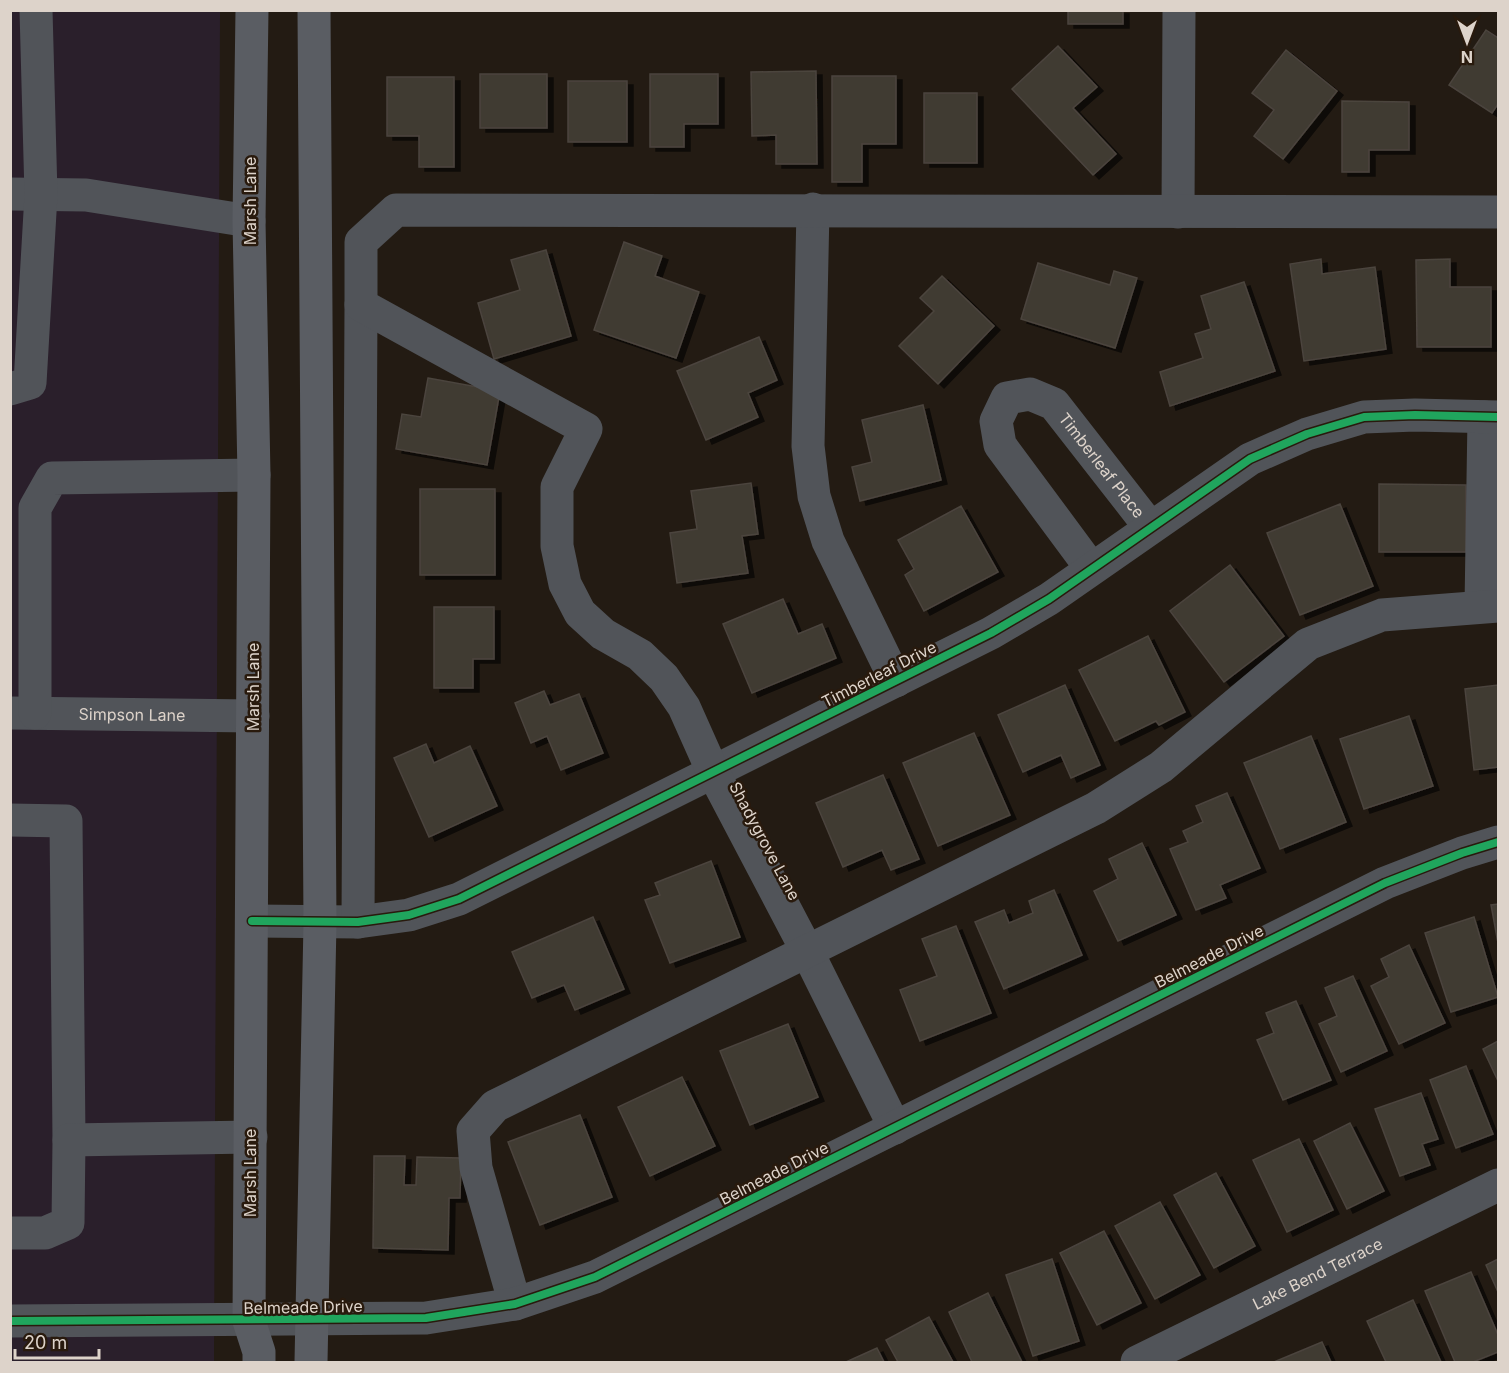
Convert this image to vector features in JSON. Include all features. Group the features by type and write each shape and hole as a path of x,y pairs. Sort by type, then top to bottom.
{"main road":[{"name":"Marsh Lane","path":"252,10 249,221 254,475 249,1321 259,1352 259,1362"},
{"path":"311,1362 310,1320 320,923 314,10"}],"street":[{"path":"10,389 30,383 26,194 36,10"},
{"path":"1178,212 1179,10"},
{"path":"26,194 86,195 249,221"},
{"path":"813,209 807,446 814,496 828,541 896,681"},
{"path":"358,922 361,242 396,210 1498,212"},
{"name":"Shadygrove Lane","path":"361,305 586,429 557,487 557,546 565,584 580,613 595,627 640,655 664,678 684,707 713,772 806,949 895,1128"},
{"name":"Timberleaf Place","path":"1091,568 1000,445 996,421 1007,398 1030,394 1054,404 1150,527"},
{"name":"Timberleaf Drive","path":"252,921 358,922 409,915 459,899 991,633 1049,599 1250,459 1307,434 1364,417 1415,415 1491,417"},
{"path":"515,1304 476,1168 473,1131 495,1106 806,949 1096,808 1161,767 1308,644 1382,615 1490,606 1491,417"},
{"path":"23,713 22,607 35,508 52,478 254,475"},
{"name":"Simpson Lane","path":"23,713 253,716"},
{"path":"10,820 66,821 69,1140 68,1223 45,1233 10,1233"},
{"name":"Belmeade Drive","path":"10,1321 426,1318 515,1304 595,1277 1385,883 1462,853 1498,842"},
{"path":"69,1140 250,1137"},
{"name":"Lake Bend Terrace","path":"1137,1362 1498,1185"}],"shaded area":[{"path":"10,11 220,11 214,1362 11,1362"}],"building":[{"path":"1068,10 1123,10 1123,24 1068,24"},
{"path":"1486,30 1498,38 1498,104 1492,113 1449,85"},
{"path":"1058,46 1097,87 1073,108 1116,154 1093,175 1012,89"},
{"path":"1286,50 1337,91 1283,159 1254,136 1274,110 1252,93"},
{"path":"816,71 817,164 776,164 776,135 752,136 751,72"},
{"path":"480,74 547,74 547,128 480,128"},
{"path":"650,74 718,74 718,124 684,124 684,147 650,147"},
{"path":"832,76 896,76 896,144 862,144 862,182 832,182"},
{"path":"387,77 454,77 454,167 419,167 419,136 387,136"},
{"path":"568,81 627,81 627,142 568,142"},
{"path":"924,93 977,93 977,163 924,163"},
{"path":"1342,101 1409,102 1409,150 1369,150 1369,172 1342,172"},
{"path":"624,242 662,256 655,276 699,292 676,358 594,330"},
{"path":"546,250 571,336 494,359 478,303 520,290 511,260"},
{"path":"1321,259 1322,274 1375,267 1386,349 1304,361 1290,264"},
{"path":"1450,259 1450,287 1491,287 1491,347 1417,347 1416,260"},
{"path":"1038,263 1110,285 1114,271 1137,278 1115,348 1021,319"},
{"path":"942,276 994,326 938,384 899,346 934,311 920,298"},
{"path":"1244,282 1275,371 1170,406 1160,372 1203,358 1195,334 1211,329 1201,296"},
{"path":"759,337 777,380 748,393 758,417 706,440 677,371"},
{"path":"428,378 500,391 487,465 396,449 402,414 421,417"},
{"path":"923,405 941,480 860,501 852,467 872,462 862,420"},
{"path":"751,483 758,534 742,536 748,573 677,583 670,533 697,529 691,491"},
{"path":"1379,484 1466,485 1466,552 1379,552"},
{"path":"420,489 495,489 495,575 420,575"},
{"path":"1340,504 1373,586 1300,615 1267,533"},
{"path":"961,506 998,572 924,611 905,575 914,569 898,540"},
{"path":"1230,565 1284,636 1224,682 1170,611"},
{"path":"783,599 798,634 822,624 836,658 752,693 723,624"},
{"path":"434,607 494,607 494,659 473,659 473,688 434,688"},
{"path":"1148,636 1185,712 1159,725 1156,721 1115,741 1079,670"},
{"path":"1065,685 1100,765 1071,778 1061,755 1023,772 998,715"},
{"path":"1498,685 1498,767 1474,770 1465,689"},
{"path":"544,691 550,705 579,694 603,753 561,770 547,736 531,743 515,703"},
{"path":"1409,716 1433,786 1364,809 1340,739"},
{"path":"974,733 1010,815 938,846 903,763"},
{"path":"1311,736 1346,822 1280,849 1244,763"},
{"path":"426,744 434,763 470,746 497,806 429,837 394,758"},
{"path":"883,775 919,859 891,870 882,850 843,867 816,803"},
{"path":"1227,793 1260,868 1220,885 1226,898 1196,910 1170,849 1188,842 1183,831 1203,822 1196,806"},
{"path":"1142,843 1176,915 1118,941 1094,891 1118,879 1109,859"},
{"path":"711,861 740,937 670,963 645,900 660,895 655,883"},
{"path":"1054,890 1082,955 1004,989 975,922 1004,910 1009,923 1033,913 1029,901"},
{"path":"1498,904 1498,943 1491,905"},
{"path":"593,917 624,989 575,1010 564,985 532,998 512,952"},
{"path":"1474,917 1498,997 1451,1012 1425,933"},
{"path":"956,926 991,1013 920,1041 900,990 937,976 922,939"},
{"path":"1409,945 1445,1023 1399,1044 1371,986 1389,977 1381,959"},
{"path":"1353,976 1387,1051 1341,1072 1319,1024 1337,1016 1325,988"},
{"path":"1296,1001 1331,1080 1283,1100 1257,1040 1274,1033 1266,1013"},
{"path":"788,1024 818,1097 750,1125 720,1051"},
{"path":"1498,1041 1498,1081 1483,1049"},
{"path":"1466,1066 1493,1134 1456,1148 1430,1080"},
{"path":"682,1077 715,1146 650,1176 618,1107"},
{"path":"1421,1093 1438,1139 1422,1144 1430,1165 1400,1176 1375,1109"},
{"path":"580,1115 612,1197 540,1225 508,1142"},
{"path":"1350,1123 1384,1191 1347,1209 1314,1141"},
{"path":"1299,1139 1333,1210 1287,1232 1253,1160"},
{"path":"374,1156 405,1156 404,1185 416,1185 417,1157 461,1158 460,1198 449,1198 448,1250 373,1248"},
{"path":"1216,1173 1255,1246 1214,1268 1174,1195"},
{"path":"1160,1202 1200,1275 1155,1299 1115,1226"},
{"path":"1104,1231 1141,1303 1097,1325 1060,1253"},
{"path":"1052,1259 1079,1341 1033,1356 1006,1275"},
{"path":"1498,1259 1498,1292 1486,1265"},
{"path":"1471,1272 1498,1335 1498,1352 1473,1362 1455,1362 1425,1291"},
{"path":"988,1293 1022,1362 972,1362 949,1312"},
{"path":"1413,1300 1441,1362 1386,1362 1367,1321"},
{"path":"929,1317 953,1362 898,1362 886,1340"},
{"path":"1322,1342 1331,1362 1274,1362"},
{"path":"877,1348 884,1362 846,1362"}],"cycle path":[{"path":"252,921 358,922 409,915 459,899 991,633 1049,599 1250,459 1307,434 1364,417 1415,415 1498,417"},
{"path":"10,1321 426,1318 515,1304 595,1277 1385,883 1462,853 1498,842"}]}
